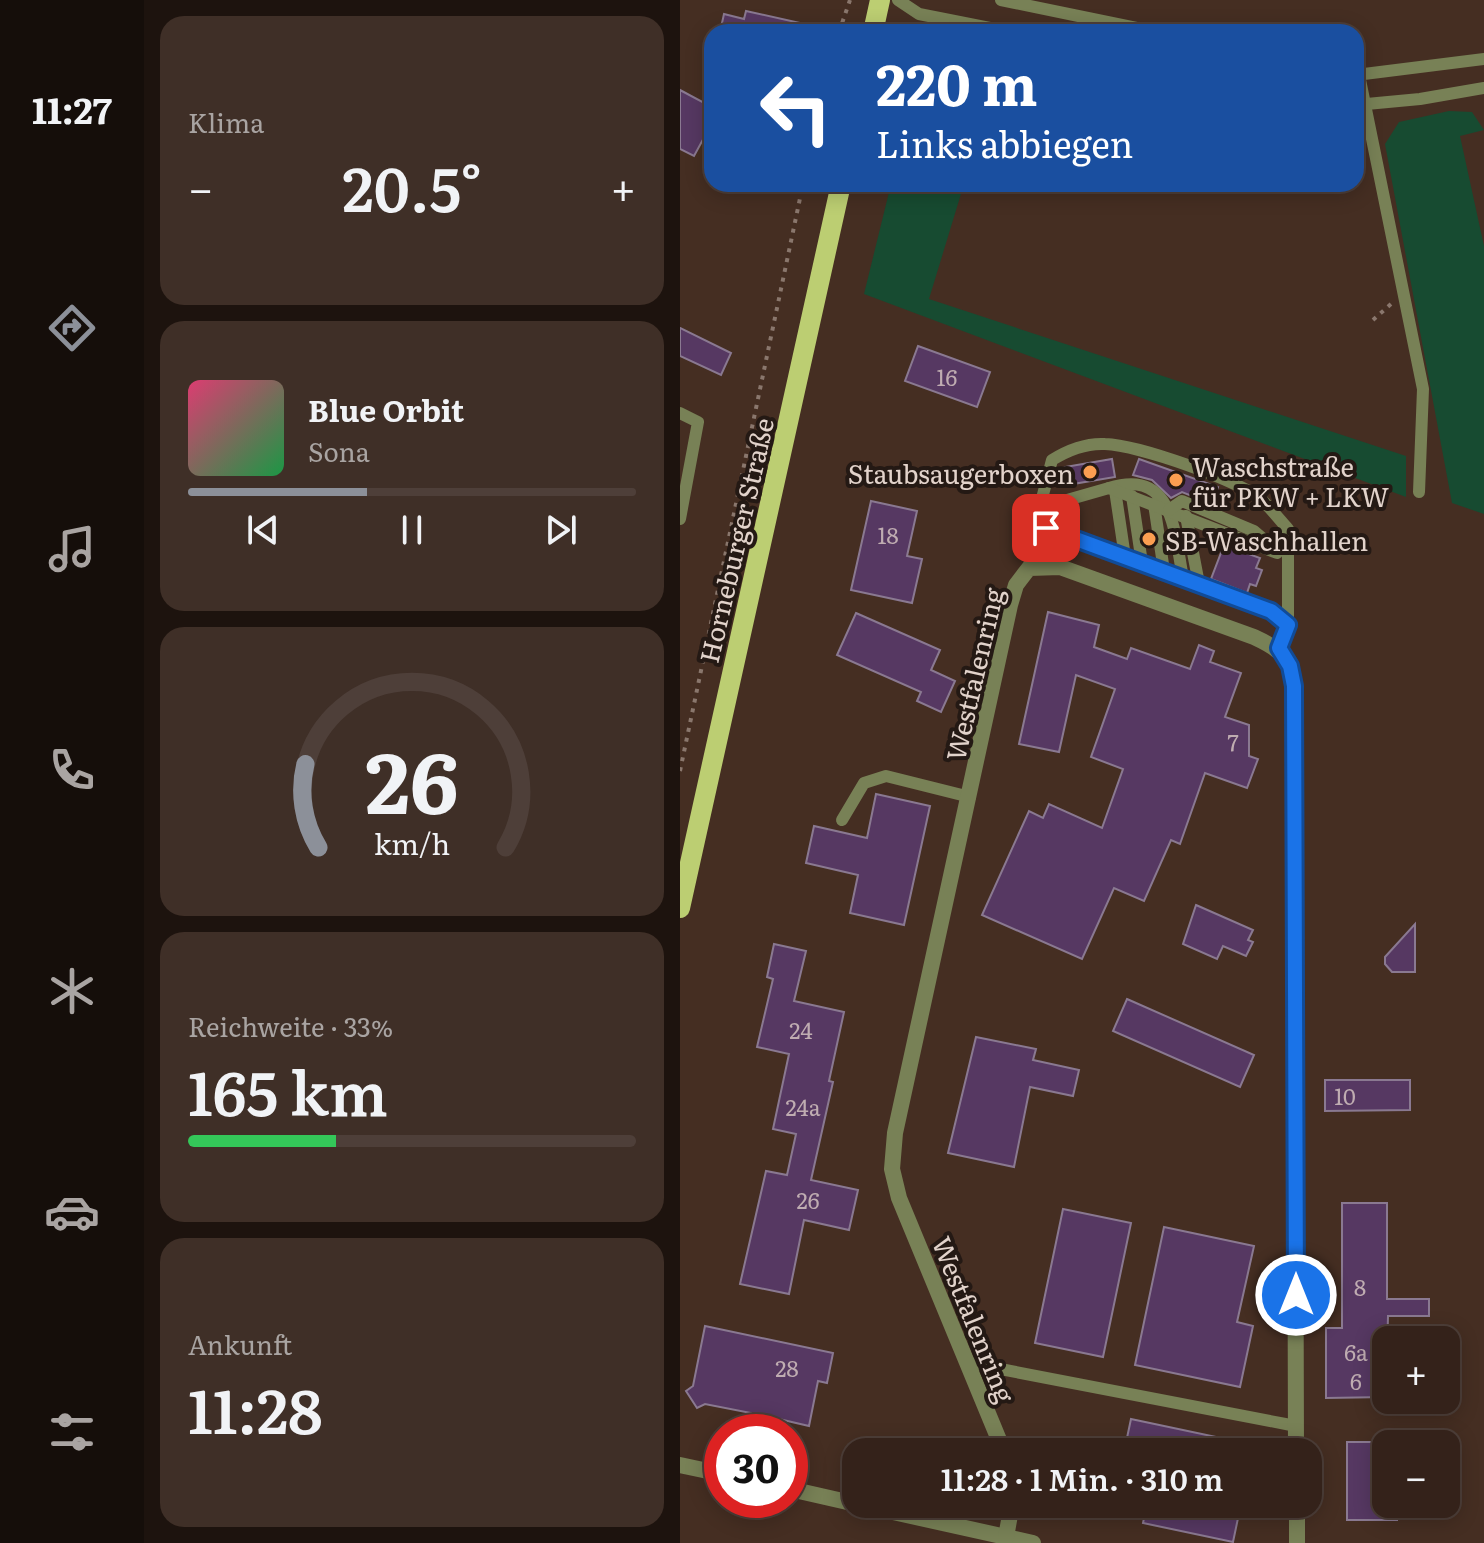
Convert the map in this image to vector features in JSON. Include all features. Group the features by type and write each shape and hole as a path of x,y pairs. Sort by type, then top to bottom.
{"main road":[{"path":"875,24 880,0"},
{"name":"Horneburger Straße","path":"680,908 839,192"}],"street":[{"name":"Westfalenring","path":"998,1438 899,1198 892,1169 895,1133 1016,585 1029,568 1060,567 1279,648"},
{"path":"1279,648 1290,666 1294,686 1296,1438"},
{"path":"680,1465 704,1470"},
{"path":"808,1493 842,1501"},
{"path":"920,1518 1033,1543"},
{"path":"1006,1537 1009,1518"},
{"path":"1297,1518 1297,1543"}],"lane":[{"path":"898,0 919,14 966,24"},
{"path":"1001,0 1117,24"},
{"path":"937,24 944,20"},
{"path":"1364,74 1484,60"},
{"path":"1364,105 1484,88"},
{"path":"1364,119 1423,389 1419,492"},
{"path":"680,413 698,422 680,519"},
{"path":"1029,568 1033,533 1052,460 1071,449 1105,444 1142,451 1221,479 1261,499 1288,529 1288,625 1279,648"},
{"path":"1039,508 1130,482 1158,492 1169,510 1183,578"},
{"path":"1112,489 1290,560"},
{"path":"1112,489 1125,557"},
{"path":"1132,496 1142,563"},
{"path":"1169,510 1182,501 1209,511 1254,531 1277,553"},
{"path":"1154,504 1164,571"},
{"path":"1186,516 1199,584"},
{"path":"1033,533 1046,528 1271,611 1288,625"},
{"path":"842,820 864,783 886,776 970,797"},
{"path":"969,1363 1296,1426"}],"path":[{"path":"842,24 850,0"},
{"path":"680,771 801,192"}],"green space":[{"path":"1449,111 1472,112 1484,130 1460,136 1484,246 1484,514 1452,503 1385,144 1399,122"},
{"path":"889,192 962,192 929,299 1406,456 1406,497 864,294"}],"building":[{"path":"746,11 804,24 722,24 724,14 744,19"},
{"path":"680,90 704,103 704,138 694,156 680,149"},
{"path":"680,328 731,353 721,375 680,356"},
{"path":"918,346 990,372 977,407 905,381"},
{"name":"Staubsaugerboxen","path":"1112,459 1115,477 1067,485 1065,467"},
{"path":"1139,459 1218,487 1212,504 1182,492 1171,498 1152,480 1133,475"},
{"path":"871,501 917,511 907,556 922,559 912,603 851,590"},
{"path":"1224,545 1260,558 1256,568 1262,570 1256,586 1250,584 1247,593 1211,579"},
{"path":"1048,612 1099,625 1094,647 1127,659 1131,648 1190,669 1199,645 1214,651 1210,662 1241,673 1225,717 1249,725 1249,756 1258,759 1247,788 1205,773 1180,844 1171,840 1144,901 1114,888 1082,959 982,915 1029,811 1043,818 1049,804 1102,828 1123,769 1091,757 1115,689 1076,675 1059,752 1019,744"},
{"path":"856,613 940,650 931,670 955,681 941,712 917,701 921,692 837,655"},
{"path":"876,794 930,806 904,925 850,913 858,875 806,863 814,826 867,838"},
{"path":"1196,905 1253,930 1248,940 1253,942 1246,956 1223,946 1217,959 1183,944"},
{"path":"1415,924 1415,972 1392,972 1385,964 1385,957"},
{"path":"774,944 806,951 794,1001 844,1012 829,1081 833,1082 811,1180 858,1190 849,1230 804,1220 789,1294 740,1284 766,1171 787,1175 796,1134 773,1129 789,1054 757,1047 773,979 767,977"},
{"path":"1127,999 1254,1055 1240,1087 1113,1031"},
{"path":"976,1037 1036,1049 1033,1060 1079,1070 1073,1096 1030,1087 1014,1167 948,1153"},
{"path":"1325,1080 1410,1080 1410,1110 1325,1111"},
{"path":"1342,1203 1387,1203 1387,1299 1429,1299 1429,1316 1388,1316 1388,1326 1372,1326 1372,1397 1326,1398 1326,1328 1342,1328"},
{"path":"1063,1209 1131,1223 1103,1357 1035,1343"},
{"path":"1164,1227 1254,1246 1237,1322 1253,1326 1240,1387 1135,1365"},
{"path":"705,1326 833,1353 827,1383 818,1381 809,1426 808,1414 751,1414 705,1404 697,1408 686,1391 693,1386"},
{"path":"1131,1419 1221,1438 1127,1438"},
{"path":"1347,1442 1372,1442 1372,1518 1397,1520 1347,1520"},
{"path":"1144,1518 1238,1518 1233,1542 1143,1523"}],"place":[{"name":"Staubsaugerboxen","path":"1090,472"},
{"name":"Waschstraße für PKW + LKW","path":"1176,480"},
{"name":"SB-Waschhallen","path":"1149,539"}],"route":[{"path":"1046,528 1271,611 1288,625 1279,648 1290,666 1294,686 1296,1295"}]}
